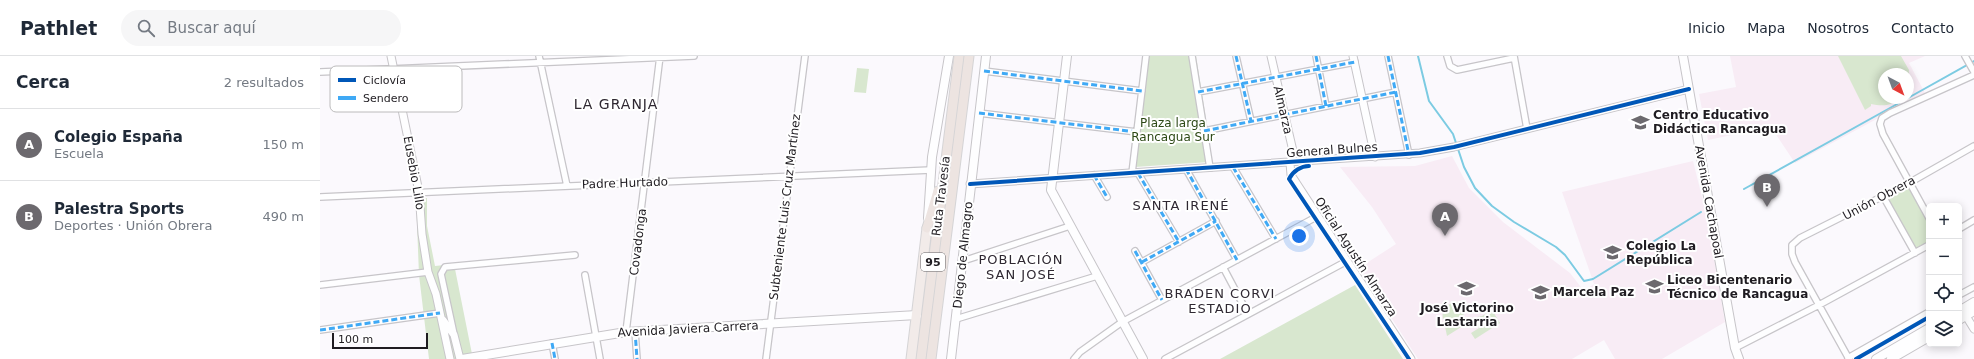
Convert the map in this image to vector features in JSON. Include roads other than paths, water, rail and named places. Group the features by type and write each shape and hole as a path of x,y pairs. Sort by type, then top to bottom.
{"highway":[{"name":"Ruta Travesía","path":"921,359 959,56"},
{"name":"Ruta Travesía","path":"931,359 969,56"},
{"path":"966,75 973,56"},
{"path":"927,228 945,165"}],"main road":[{"path":"911,359 927,228 931,170 949,56"},
{"name":"Diego de Almagro","path":"951,359 963,261 970,184 986,56"},
{"path":"1068,56 1052,179 1052,193 1143,359"},
{"name":"Avenida Cachapoal","path":"1683,56 1735,348 1739,359"},
{"path":"1962,311 1974,302"},
{"path":"1962,312 1974,311"},
{"name":"Avenida Javiera Carrera","path":"461,359 552,343 635,331 770,325 917,315"},
{"path":"1876,359 1926,330"},
{"path":"1891,359 1926,339"},
{"name":"Avenida Cachapoal","path":"1734,359 1733,354 1735,348"}],"street":[{"name":"Eusebio Lillo","path":"391,56 393,66"},
{"path":"438,66 539,59 694,56"},
{"name":"Subteniente Luis Cruz Martínez","path":"766,359 805,56"},
{"path":"1146,56 1137,132 1135,173 1179,242"},
{"path":"1192,56 1210,168"},
{"path":"1236,56 1251,122"},
{"name":"Almarza","path":"1272,56 1293,151 1290,163"},
{"path":"1316,56 1326,106"},
{"path":"1388,56 1409,155"},
{"path":"1447,56 1450,66 1457,70 1514,57 1527,128"},
{"name":"Covadonga","path":"626,332 660,57"},
{"path":"539,59 566,186"},
{"path":"1198,92 1319,70 1354,59 1375,157"},
{"path":"1926,212 1883,134 1880,124 1882,118 1890,113 1974,74 1967,61"},
{"path":"984,71 1142,91"},
{"path":"320,72 330,72"},
{"name":"General Bulnes","path":"970,184 1409,155 1457,146 1689,89"},
{"path":"1204,131 1396,92"},
{"name":"Eusebio Lillo","path":"403,112 419,192 422,234 428,272 436,294 450,359"},
{"path":"979,113 1137,132"},
{"name":"Unión Obrera","path":"1819,305 1792,254 1792,245 1800,238 1910,182 1974,146"},
{"name":"Oficial Agustín Almarza","path":"1290,163 1291,175 1411,359"},
{"path":"1232,167 1276,239"},
{"path":"1186,169 1237,260"},
{"name":"Padre Hurtado","path":"320,197 931,170"},
{"path":"1094,175 1107,197"},
{"path":"1883,196 1915,253"},
{"path":"1074,359 1080,352 1122,322 1318,216"},
{"path":"1962,226 1974,220"},
{"path":"1142,262 1216,221"},
{"path":"963,261 1070,226"},
{"path":"1735,348 1819,305 1926,247"},
{"path":"1135,251 1162,300"},
{"name":"Eusebio Lillo","path":"461,359 454,335 441,274 445,267 575,255"},
{"path":"1165,359 1347,261"},
{"path":"1223,267 1248,314"},
{"path":"320,285 428,272"},
{"path":"585,275 600,359"},
{"path":"956,319 1097,276"},
{"path":"1962,293 1974,287"},
{"path":"436,294 445,294"},
{"path":"1819,305 1848,358 1926,314"},
{"name":"Eusebio Lillo","path":"440,313 444,322 454,335"},
{"path":"320,330 440,313"},
{"path":"1962,313 1974,329"},
{"path":"635,331 637,359"},
{"path":"552,343 555,359"}],"waterway":[{"path":"1418,56 1429,101 1453,134 1464,167 1475,188 1492,206 1514,222 1556,247 1565,255 1584,281 1593,279 1701,212"},
{"path":"1914,95 1974,61"},
{"path":"1744,189 1897,104"}],"place":[{"name":"Centro Educativo Didáctica Rancagua","path":"1640,122"},
{"name":"Palestra Sports","path":"1767,207"},
{"name":"Colegio España","path":"1445,236"},
{"name":"Colegio La República","path":"1613,253"},
{"name":"Liceo Bicentenario Técnico de Rancagua","path":"1654,287"},
{"name":"José Victorino Lastarria","path":"1467,289"},
{"name":"Marcela Paz","path":"1540,292"}],"district":[{"name":"LA GRANJA","path":"616,104"},
{"name":"SANTA IRENÉ","path":"1181,205"},
{"name":"POBLACIÓN SAN JOSÉ","path":"1021,266"},
{"name":"BRADEN CORVI ESTADIO","path":"1220,300"}],"park label":[{"name":"Plaza larga Rancagua Sur","path":"1173,130"}]}
